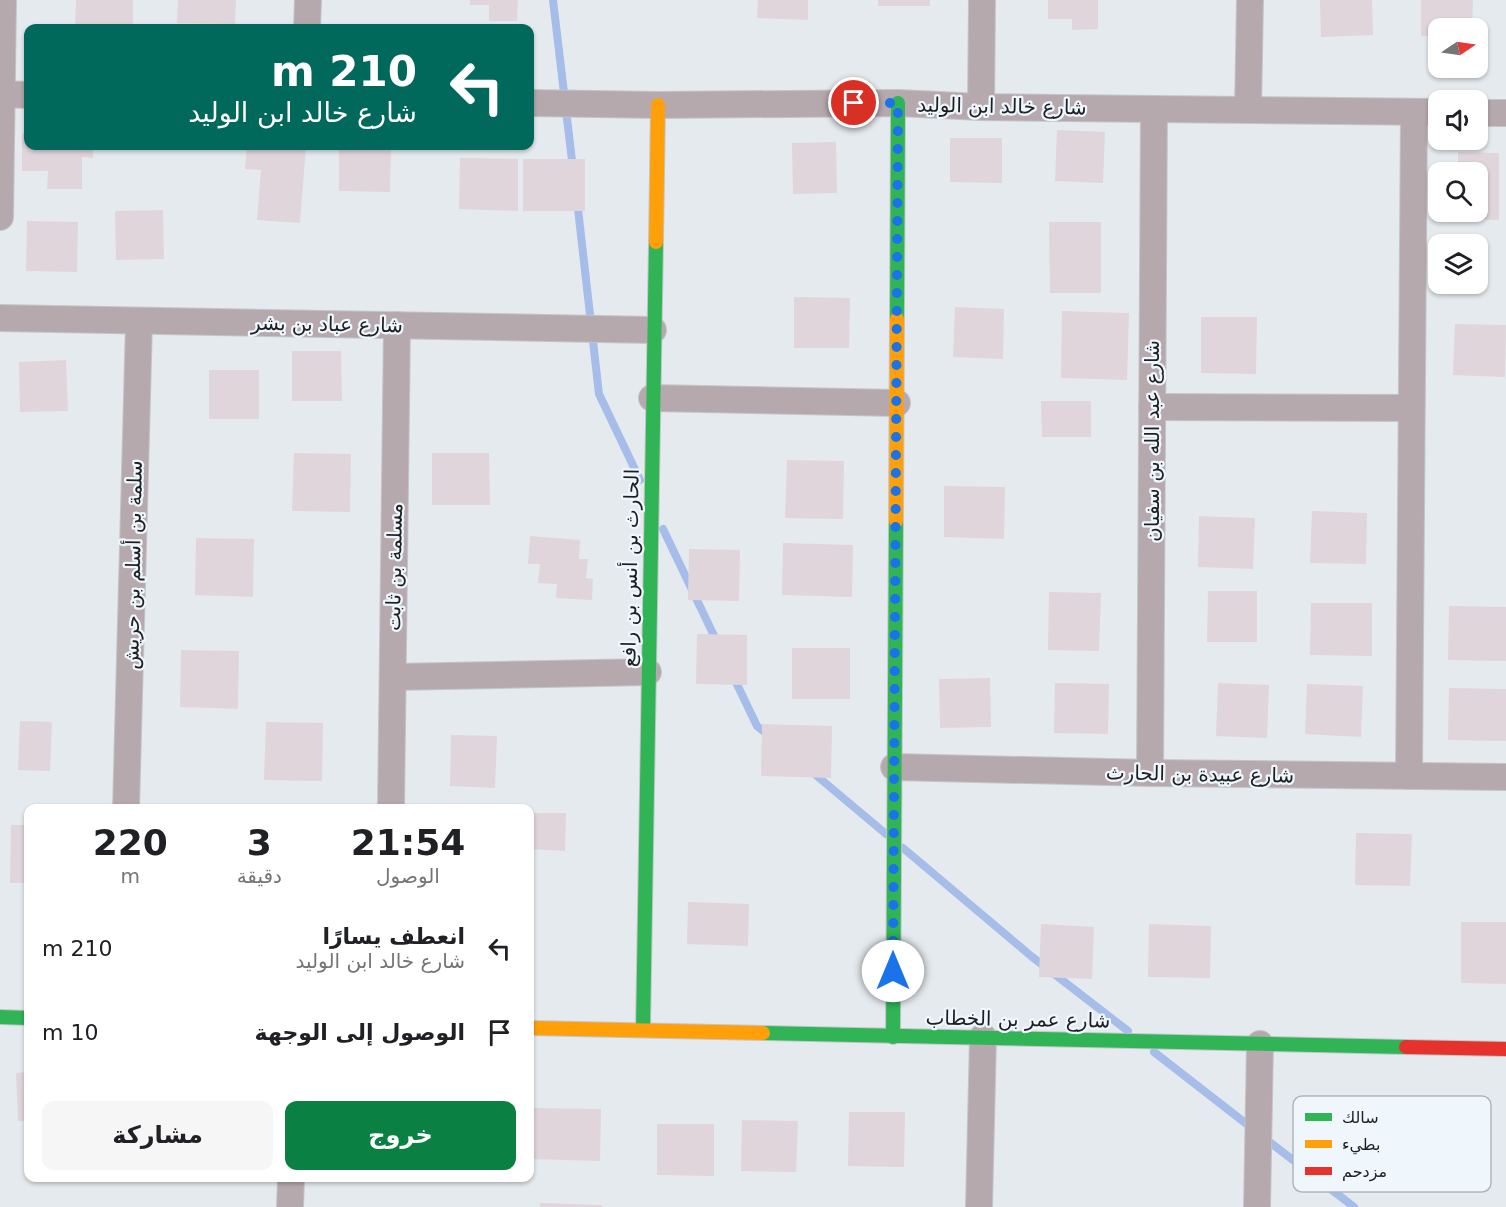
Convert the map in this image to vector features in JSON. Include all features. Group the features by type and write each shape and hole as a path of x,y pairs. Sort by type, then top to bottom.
{"street":[{"path":"0,217 3,0"},
{"path":"308,0 308,24"},
{"path":"981,107 982,0"},
{"path":"1248,110 1250,0"},
{"path":"1,94 24,95"},
{"name":"شارع خالد ابن الوليد","path":"534,103 658,105 898,103 981,107 1426,112"},
{"path":"893,1037 898,103"},
{"name":"الحارث بن أنس بن رافع","path":"643,1030 658,105"},
{"name":"شارع عبد الله بن سفيان","path":"1150,773 1154,109"},
{"path":"1409,776 1412,408 1426,112"},
{"path":"1488,113 1506,113"},
{"name":"شارع عباد بن بشر","path":"0,318 654,330"},
{"name":"سلمة بن أسلم بن حريش","path":"126,804 139,321"},
{"name":"مسلمة بن ثابت","path":"391,804 397,325"},
{"path":"652,398 897,403"},
{"path":"1152,406 1412,408"},
{"path":"393,677 648,672"},
{"name":"شارع عبيدة بن الحارث","path":"894,767 1150,773 1506,777"},
{"path":"0,1017 24,1018"},
{"name":"شارع عمر بن الخطاب","path":"534,1028 1506,1049"},
{"path":"979,1207 982,1038"},
{"path":"1257,1207 1260,1044"},
{"path":"290,1207 291,1182"}],"building":[{"path":"76,0 133,0 133,24 75,24"},
{"path":"178,0 236,0 235,24 177,23"},
{"path":"470,0 518,0 517,21 489,21 489,5 470,5"},
{"path":"758,0 808,0 808,20 757,18"},
{"path":"878,0 930,0 930,6 878,6"},
{"path":"1048,0 1098,0 1098,29 1072,30 1072,19 1048,19"},
{"path":"1320,0 1372,0 1373,35 1321,37"},
{"path":"1421,0 1473,0 1472,18 1428,18 1428,36 1421,36"},
{"path":"1057,130 1105,132 1103,183 1055,181"},
{"path":"22,133 24,133 24,150 93,150 93,158 82,157 82,189 47,189 48,171 22,171"},
{"path":"950,138 1002,138 1002,183 950,182"},
{"path":"836,142 837,193 793,194 792,143"},
{"path":"247,150 306,150 300,223 257,220 261,170 245,169"},
{"path":"339,150 391,150 390,192 339,191"},
{"path":"1458,152 1499,153 1499,220 1488,220 1488,162 1458,162"},
{"path":"460,158 518,159 518,211 459,209"},
{"path":"523,159 585,159 585,211 523,211"},
{"path":"163,210 164,259 116,260 115,211"},
{"path":"27,221 78,222 77,272 26,271"},
{"path":"1049,222 1101,222 1101,293 1050,293"},
{"path":"794,297 850,298 849,348 794,348"},
{"path":"955,307 1004,309 1003,359 953,357"},
{"path":"1062,311 1129,313 1127,380 1061,378"},
{"path":"1201,317 1257,317 1256,374 1201,373"},
{"path":"1455,324 1506,325 1505,377 1453,375"},
{"path":"292,351 341,351 342,401 292,401"},
{"path":"66,360 68,411 20,412 19,362"},
{"path":"209,370 259,370 259,419 209,419"},
{"path":"1041,401 1091,401 1091,437 1042,437"},
{"path":"294,453 351,454 350,512 292,511"},
{"path":"432,453 489,453 490,505 432,505"},
{"path":"787,460 844,461 843,519 785,518"},
{"path":"944,486 1005,487 1004,539 944,537"},
{"path":"1312,511 1367,513 1366,564 1310,563"},
{"path":"1199,516 1255,518 1253,569 1198,567"},
{"path":"530,536 580,540 579,559 588,559 586,578 593,579 592,600 556,598 557,584 538,583 540,564 528,564"},
{"path":"196,538 254,539 253,597 195,595"},
{"path":"783,543 853,545 852,597 782,595"},
{"path":"689,549 740,550 739,601 688,600"},
{"path":"1208,591 1257,591 1257,642 1207,642"},
{"path":"1049,592 1101,593 1099,651 1048,650"},
{"path":"1311,603 1372,603 1372,656 1310,655"},
{"path":"1449,606 1506,607 1506,661 1448,660"},
{"path":"697,634 747,635 747,685 696,684"},
{"path":"792,648 850,648 850,699 792,699"},
{"path":"181,650 239,651 238,709 180,707"},
{"path":"990,678 991,727 940,728 939,679"},
{"path":"1055,683 1109,684 1108,734 1054,733"},
{"path":"1218,683 1269,685 1267,738 1216,736"},
{"path":"1307,684 1363,686 1361,737 1305,734"},
{"path":"1449,688 1506,689 1506,741 1448,740"},
{"path":"20,721 52,722 50,771 18,770"},
{"path":"266,722 323,723 322,781 264,780"},
{"path":"762,724 832,726 831,778 761,776"},
{"path":"451,735 497,736 495,788 450,786"},
{"path":"534,813 566,813 565,851 534,849"},
{"path":"11,825 24,825 24,883 10,883"},
{"path":"1356,833 1412,834 1410,886 1355,885"},
{"path":"688,902 749,904 748,946 687,944"},
{"path":"1461,922 1506,922 1506,984 1461,983"},
{"path":"1041,924 1094,927 1092,979 1039,977"},
{"path":"1149,924 1211,926 1210,978 1148,977"},
{"path":"24,1072 24,1121 18,1121 16,1073"},
{"path":"534,1108 601,1109 600,1161 534,1159"},
{"path":"849,1112 905,1112 904,1167 848,1166"},
{"path":"742,1120 798,1121 796,1172 741,1171"},
{"path":"657,1124 714,1124 714,1176 657,1175"},
{"path":"540,1203 602,1205 602,1207 540,1207"}],"waterway":[{"path":"553,0 573,169"},
{"path":"577,200 599,394 640,480"},
{"path":"663,529 717,642"},
{"path":"733,676 757,726 769,736"},
{"path":"811,771 886,834"},
{"path":"903,848 1031,956 1128,1031"},
{"path":"1154,1052 1253,1129"},
{"path":"1263,1137 1293,1160"},
{"path":"1334,1192 1354,1207"}],"traffic: fast":[{"path":"897,319 898,103"},
{"path":"643,1030 656,242"},
{"path":"893,1037 896,521"},
{"path":"0,1017 24,1018"},
{"path":"763,1033 1406,1047"}],"traffic: slow":[{"path":"656,242 658,105"},
{"path":"896,521 897,319"},
{"path":"534,1028 763,1033"}],"traffic: jam":[{"path":"1406,1047 1506,1049"}],"route":[{"path":"854,103 898,103 893,971"}]}
